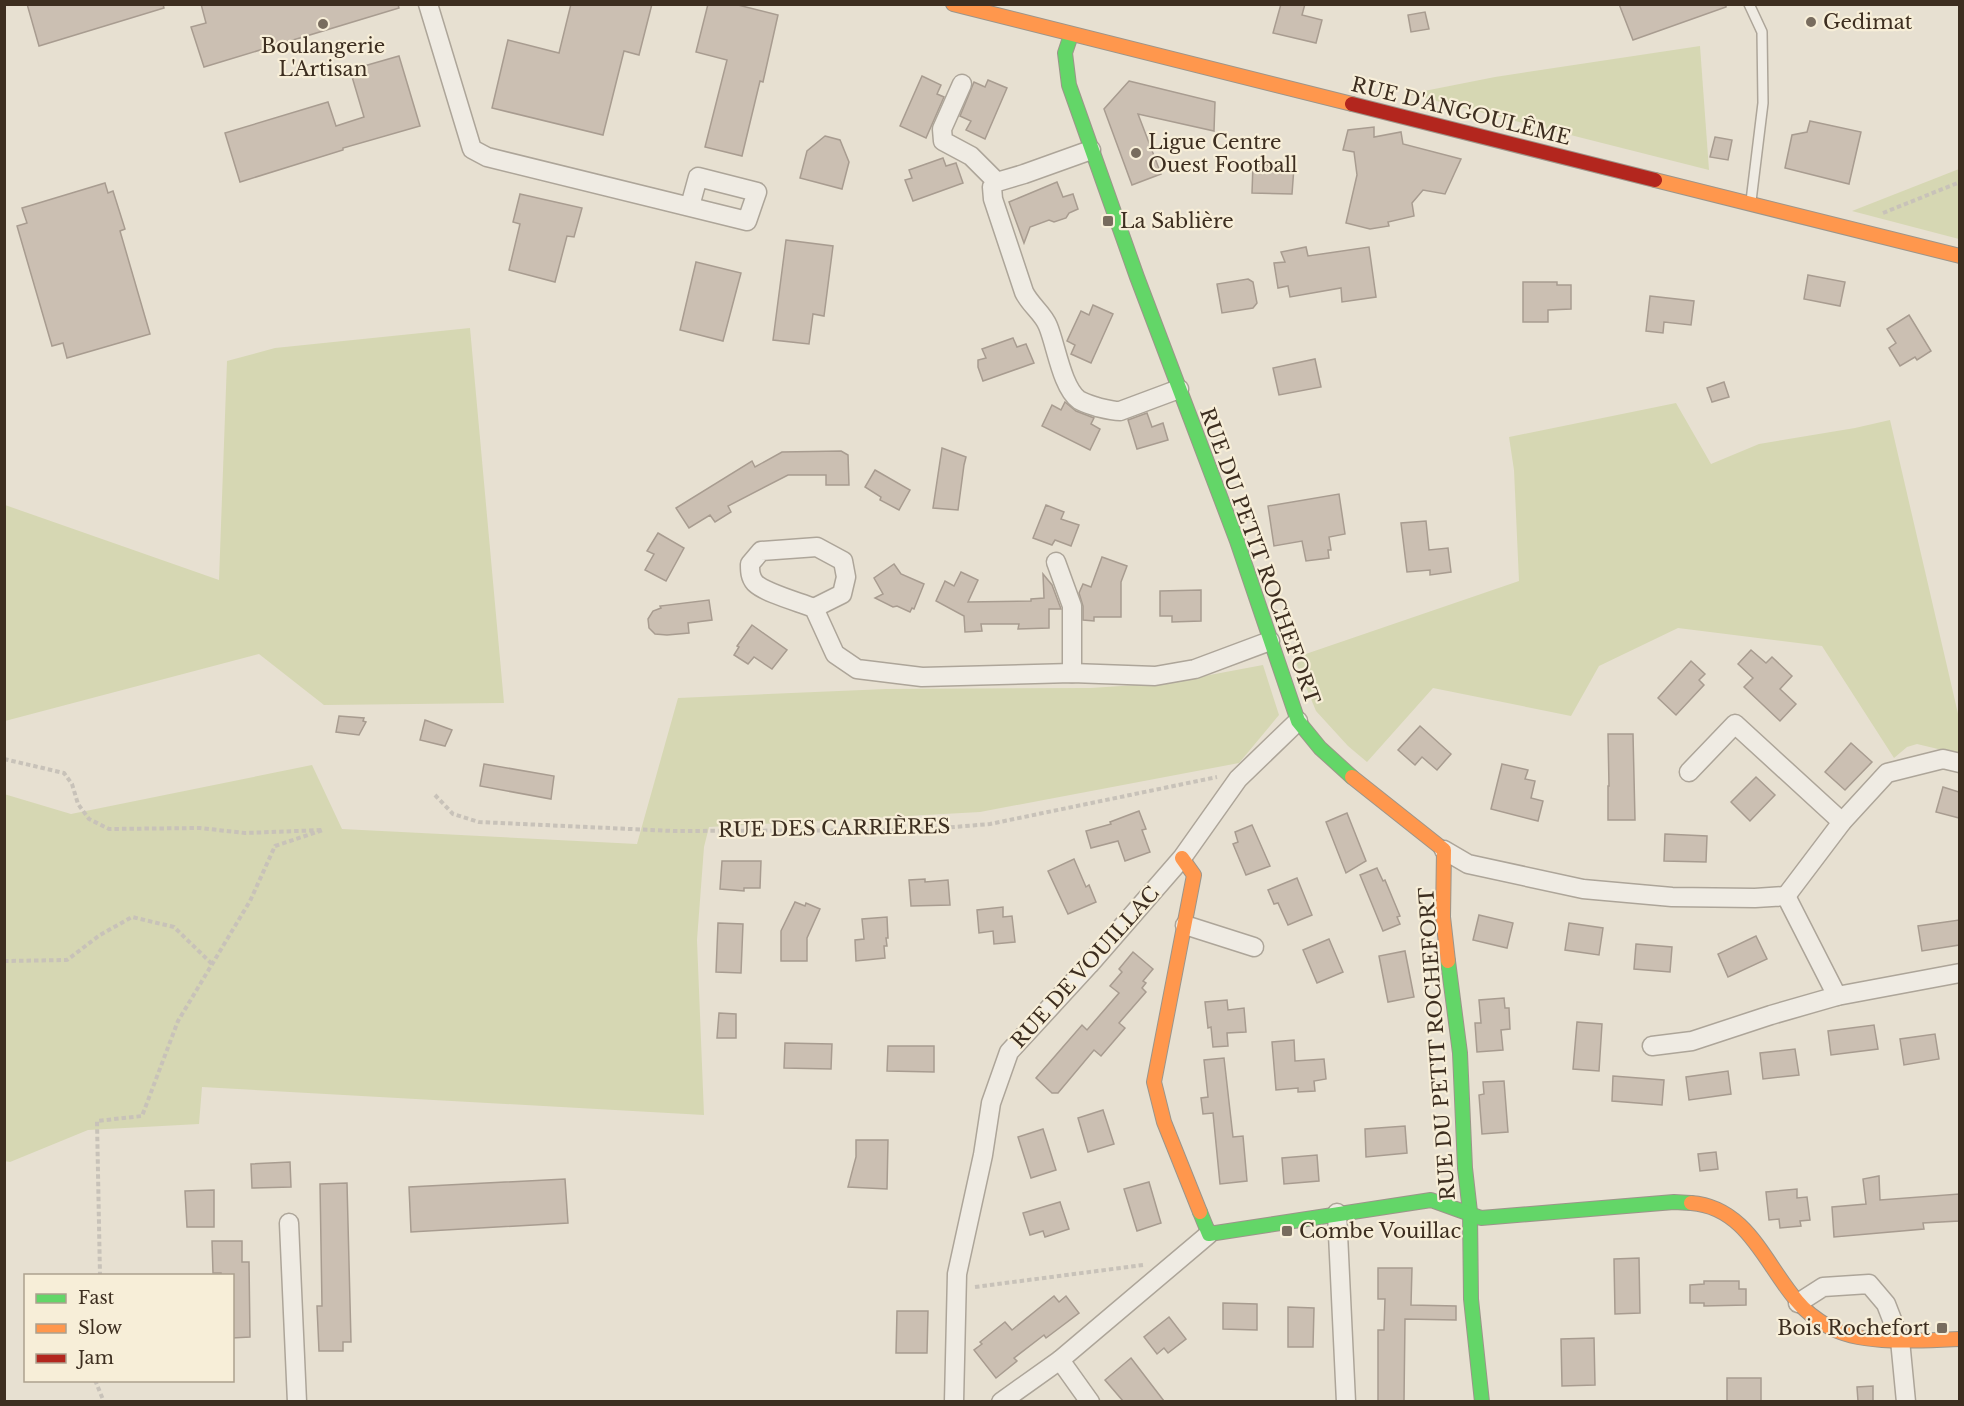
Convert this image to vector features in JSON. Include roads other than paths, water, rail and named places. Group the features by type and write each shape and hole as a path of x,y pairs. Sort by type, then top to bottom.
{"street":[{"path":"428,4 472,149 487,157 690,206"},
{"name":"RUE D'ANGOULÊME","path":"953,4 1959,256"},
{"name":"RUE DU PETIT ROCHEFORT","path":"1071,35 1065,53 1070,84 1092,150 1237,541 1298,721 1320,748 1348,774 1444,850 1443,917 1460,1053 1465,1168 1470,1212 1471,1299 1482,1401"},
{"path":"963,84 942,129 943,141 971,156 997,182"},
{"path":"1092,150 997,182 992,187 993,199 1024,292 1029,302 1042,315 1072,392 1078,399 1090,405 1120,411 1179,388"},
{"path":"814,608 843,594 846,578 843,561 817,547 761,551 750,564 751,576 755,584 772,593 814,608 835,654 857,669 922,677 1175,674 1195,669 1270,641"},
{"path":"1056,562 1072,606 1072,674"},
{"name":"RUE DE VOUILLAC","path":"954,1401 957,1274 983,1155 991,1103 1009,1052 1089,965 1182,858 1239,779 1298,721"},
{"path":"1689,772 1735,724 1842,822"},
{"path":"1444,850 1468,864 1583,889 1672,897 1786,896 1842,822 1887,773 1943,759 1959,763"},
{"path":"1182,858 1194,875 1154,1082 1164,1122 1209,1234"},
{"path":"1786,896 1837,996"},
{"path":"1185,925 1254,946"},
{"path":"1652,1046 1692,1041 1837,996 1959,974"},
{"path":"1001,1401 1060,1360 1209,1234 1431,1200 1470,1212 1481,1218 1674,1202 1705,1204 1727,1215 1745,1228 1798,1303 1829,1327 1854,1337 1900,1340 1959,1339"},
{"path":"1337,1213 1346,1401"},
{"path":"289,1223 297,1401"},
{"path":"1798,1303 1823,1287 1869,1284 1886,1304 1900,1340 1906,1401"},
{"path":"1060,1360 1090,1401"}],"lane":[{"path":"1749,4 1762,32 1763,103 1750,204"}],"place":[{"name":"Gedimat","path":"1811,22"},
{"name":"Boulangerie L'Artisan","path":"323,24"},
{"name":"Ligue Centre Ouest Football","path":"1136,153"},
{"name":"La Sablière","path":"1108,221"},
{"name":"Combe Vouillac","path":"1287,1231"},
{"name":"Bois Rochefort","path":"1942,1328"}]}
